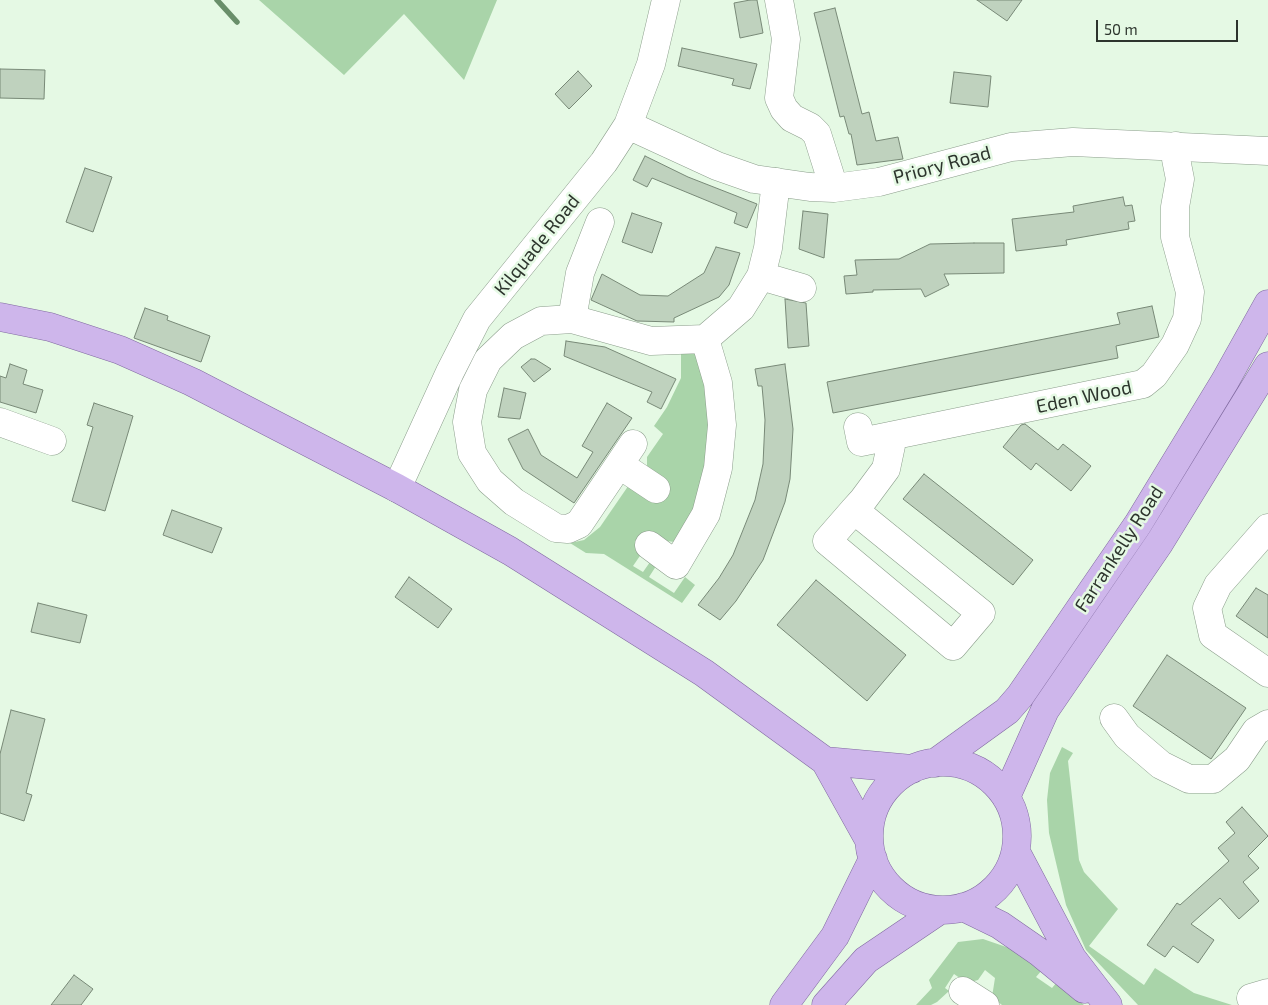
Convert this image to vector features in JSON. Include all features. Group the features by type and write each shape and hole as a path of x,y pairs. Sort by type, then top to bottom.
{"main road":[{"name":"Farrankelly Road","path":"924,766 1007,711 1020,696 1138,524 1225,382 1268,304"},
{"path":"0,317 50,327 120,350 192,382 397,488 510,551 688,662 825,761 871,849 883,879 898,895 918,906 952,909 1000,925 1039,952 1073,982 1107,1004"},
{"name":"Farrankelly Road","path":"1006,797 1045,710 1160,542 1268,366"},
{"path":"825,761 924,766 956,763 976,769 993,781 1006,797 1014,814 1017,833 1016,852 1009,871 997,887 982,899 952,909 866,960 826,1005"},
{"path":"784,1005 835,936 871,849 871,820 878,801 893,782 924,766"},
{"path":"1016,852 1072,958 1107,1004"}],"street":[{"name":"Kilquade Road","path":"397,488 450,372 477,319 604,162 628,125 651,64 666,0"},
{"path":"779,0 786,39 779,98 784,109 792,118 810,127 817,134 834,188"},
{"name":"Priory Road","path":"628,125 716,166 754,179 834,188 880,182 1011,147 1073,142 1176,146 1265,145"},
{"name":"Eden Wood","path":"858,427 861,442 1124,390 1143,384 1154,375 1175,345 1187,319 1190,292 1175,237 1175,207 1180,179 1176,159 1176,146"},
{"path":"656,489 626,454 580,524 568,529 556,528 514,502 490,482 472,453 467,422 473,390 488,360 513,336 542,320 572,320 651,341 705,339 741,308 762,276 768,248 776,182"},
{"path":"572,320 580,273 600,222"},
{"path":"762,276 802,288"},
{"path":"649,545 676,565 706,514 716,477 722,425 718,383 705,339"},
{"path":"0,422 52,441"},
{"path":"854,510 981,613 953,646 827,541 886,469 893,436"},
{"path":"1268,528 1218,585 1207,608 1213,635 1268,673"},
{"path":"1114,718 1127,736 1160,766 1189,779 1213,779 1236,759 1256,731 1268,724"}],"green space":[{"path":"259,0 497,0 464,80 404,14 344,75"},
{"path":"681,350 701,351 713,422 698,504 674,542 667,541 655,534 633,566 643,572 655,555 658,563 649,577 674,593 685,577 695,585 682,603 604,554 586,553 570,543 584,540 600,527 633,479 647,467 647,457 663,434 654,426 667,407 681,378"},
{"path":"1062,747 1073,753 1068,761 1079,860 1084,872 1118,909 1089,946 1144,985 1155,968 1194,993 1232,1005 1138,1005 1086,950 1066,905 1049,833 1047,800 1050,773"},
{"path":"983,939 1012,949 1042,970 1036,977 1052,988 1057,982 1084,1005 1002,1005 992,997 995,978 985,970 978,980 967,983 954,974 945,988 949,991 937,1002 931,1005 916,1005 932,988 929,980 958,942"}],"building":[{"path":"757,0 763,33 740,38 734,3"},
{"path":"977,0 1022,0 1007,21"},
{"path":"835,8 862,114 869,112 876,141 898,137 903,159 857,165 851,134 849,134 844,116 840,117 814,13"},
{"path":"682,48 757,64 750,89 732,85 734,79 678,66"},
{"path":"0,69 45,70 44,99 0,98"},
{"path":"578,71 592,86 569,109 555,94"},
{"path":"954,72 991,76 988,107 950,103"},
{"path":"645,156 688,177 757,204 747,228 734,223 737,213 652,178 647,187 633,180"},
{"path":"85,168 112,177 93,232 66,222"},
{"path":"1123,197 1125,206 1132,205 1135,221 1128,222 1129,229 1066,240 1067,245 1016,251 1012,219 1074,212 1073,206"},
{"path":"803,211 828,214 824,258 799,249"},
{"path":"632,213 662,223 652,253 622,242"},
{"path":"1004,243 1004,273 944,274 949,285 925,297 921,289 873,290 873,292 846,294 844,276 857,275 855,260 899,259 930,244"},
{"path":"716,247 740,253 729,285 719,297 674,318 674,322 637,321 591,300 602,274 640,295 668,296 704,273"},
{"path":"785,299 806,303 809,346 788,348"},
{"path":"1152,306 1159,337 1116,346 1118,358 833,413 827,382 1120,324 1117,313"},
{"path":"145,308 168,316 167,320 210,336 201,362 134,338"},
{"path":"566,341 605,347 676,379 661,409 647,402 652,392 564,356"},
{"path":"531,359 535,359 551,369 534,382 521,367"},
{"path":"10,364 27,370 23,384 43,390 36,413 0,402 0,376 6,378"},
{"path":"785,364 793,429 790,479 785,502 763,560 736,601 720,620 698,605 719,578 733,555 755,500 763,464 765,420 762,386 758,386 755,369"},
{"path":"504,388 526,393 520,419 498,417"},
{"path":"94,403 133,416 105,511 72,501 93,427 87,425"},
{"path":"607,403 632,418 574,503 523,469 508,439 528,429 541,455 577,478 593,452 582,446"},
{"path":"1025,424 1058,450 1063,444 1091,466 1071,491 1036,463 1031,470 1003,447 1021,425"},
{"path":"924,474 1033,560 1013,585 903,499"},
{"path":"172,510 222,528 212,553 163,535"},
{"path":"409,577 452,609 438,628 395,597"},
{"path":"816,580 906,655 867,701 777,625"},
{"path":"1256,588 1268,595 1268,638 1236,616"},
{"path":"38,603 87,615 80,643 31,632"},
{"path":"1167,655 1246,708 1211,759 1133,706"},
{"path":"11,710 45,719 26,793 32,795 24,821 0,813 0,754"},
{"path":"1242,807 1268,836 1248,856 1259,868 1243,882 1259,901 1239,919 1220,898 1191,924 1214,940 1198,963 1173,946 1165,957 1147,945 1177,903 1180,905 1229,861 1218,848 1235,833 1226,822"},
{"path":"74,975 93,989 81,1005 51,1005"}],"waterway":[{"path":"217,0 237,22"}]}
